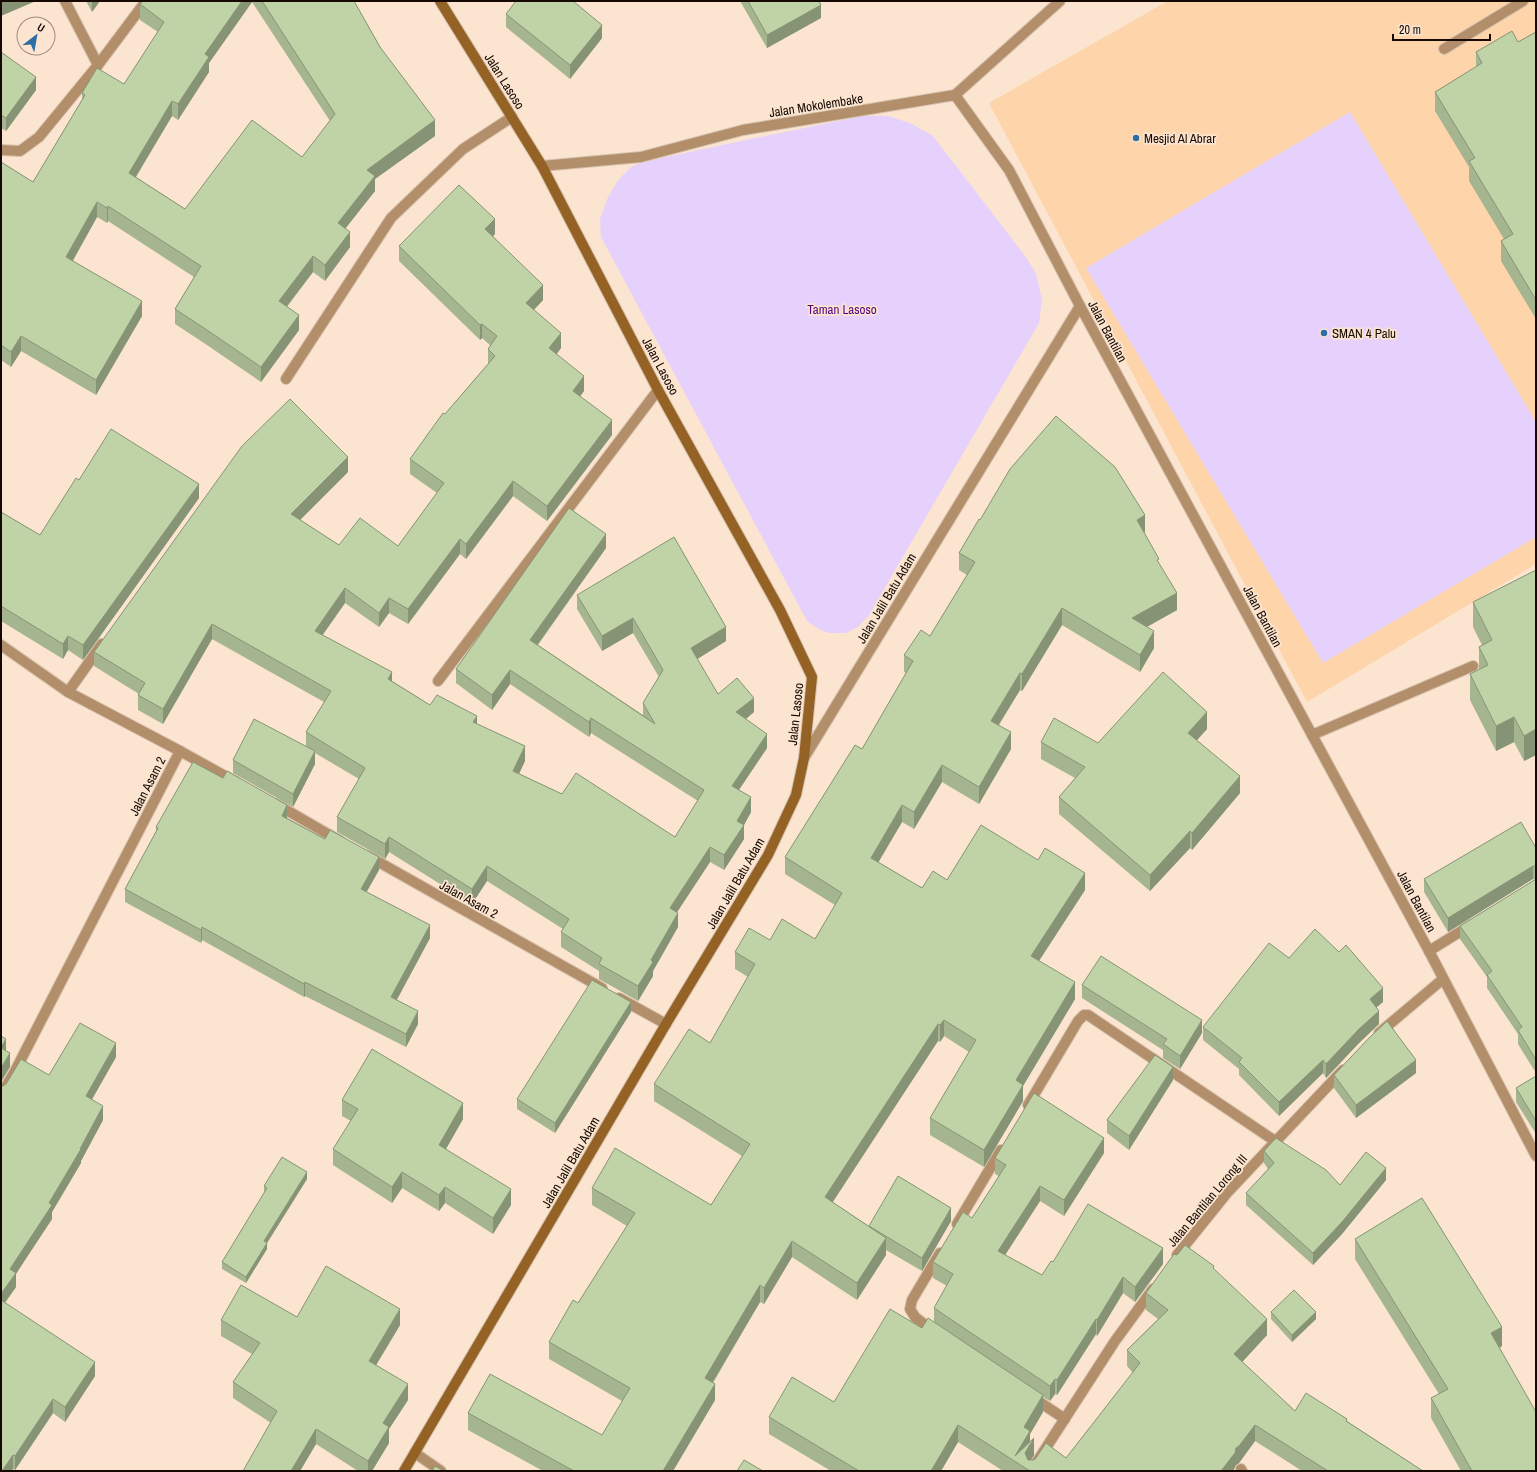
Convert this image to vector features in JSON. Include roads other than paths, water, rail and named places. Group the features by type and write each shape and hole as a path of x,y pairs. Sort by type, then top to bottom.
{"street":[{"path":"65,1 98,65"},
{"path":"1,150 20,151 39,137 98,65 146,1"},
{"name":"Jalan Lasoso","path":"440,1 542,166 658,390 780,610 812,676 804,758"},
{"path":"955,95 1060,1"},
{"path":"1444,49 1523,1"},
{"name":"Jalan Mokolembake","path":"542,166 641,158 743,130 955,95"},
{"name":"Jalan Bantilan","path":"955,95 1009,170 1080,306 1444,979 1536,1156"},
{"path":"286,379 391,218 463,149 512,117"},
{"name":"Jalan Jalil Batu Adam","path":"404,1471 666,1024 768,855 796,795 804,758 1080,306"},
{"path":"438,681 658,390"},
{"path":"68,692 110,634"},
{"path":"1,645 68,692 180,750"},
{"path":"1312,735 1474,666"},
{"name":"Jalan Asam 2","path":"1,1095 15,1071 180,750 247,788"},
{"path":"267,800 348,845"},
{"name":"Jalan Asam 2","path":"362,853 666,1024"},
{"path":"1429,951 1483,918"},
{"path":"1374,1038 1444,979"},
{"path":"1021,1116 1078,1021 1084,1015 1088,1015 1275,1141"},
{"name":"Jalan Bantilan Lorong III","path":"1171,1264 1227,1193 1348,1064"},
{"path":"952,1232 1005,1144"},
{"path":"944,1246 912,1300 910,1309 915,1317 944,1338"},
{"path":"1031,1471 1115,1341 1157,1283"},
{"path":"1020,1389 1065,1419"},
{"path":"415,1453 441,1471"}],"place":[{"name":"Mesjid Al Abrar","path":"1136,138"},
{"name":"SMAN 4 Palu","path":"1324,333"}],"park label":[{"name":"Taman Lasoso","path":"842,309"}]}
